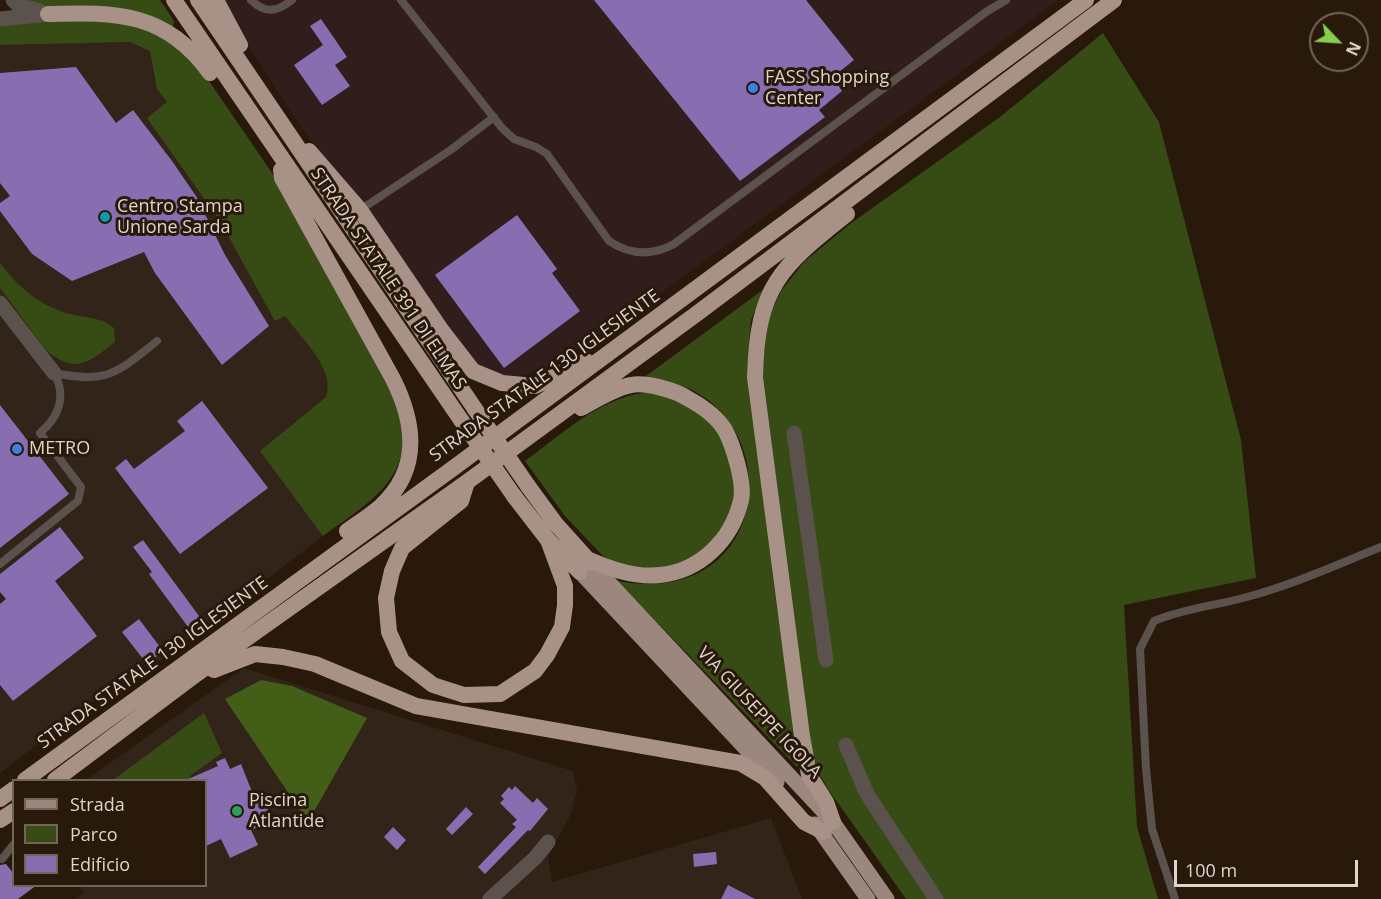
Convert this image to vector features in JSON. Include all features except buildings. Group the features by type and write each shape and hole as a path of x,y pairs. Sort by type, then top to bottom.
{"highway":[{"name":"STRADA STATALE 391 DI ELMAS","path":"174,0 460,420 521,491 555,523 585,564"},
{"name":"STRADA STATALE 391 DI ELMAS","path":"198,0 476,409 548,540 585,564"},
{"path":"216,0 254,68 253,81"},
{"name":"STRADA STATALE 130 IGLESIENTE","path":"26,779 1086,0"},
{"name":"STRADA STATALE 130 IGLESIENTE","path":"56,779 191,678 467,482 1114,0"},
{"path":"48,14 106,13 147,23 188,47 216,81 234,90"},
{"path":"296,144 313,153 360,210 472,371 486,379 519,386 535,386 617,347"},
{"path":"281,157 282,178 393,379 405,403 411,427 410,454 400,481 382,505 315,555 296,581"},
{"path":"191,678 255,654 283,657 315,664 416,706 740,763 765,778 804,822 828,827 826,802 809,775 802,736 754,376 756,342 771,291 785,267 804,248 870,195 882,174"},
{"path":"547,423 632,384 674,390 702,406 724,429 738,465 742,499 725,538 711,553 692,566 659,576 615,571 585,564"},
{"path":"467,482 461,501 402,548 392,571 386,598 389,632 402,662 433,685 464,695 500,694 535,671 547,655 561,627 565,595 565,586 548,540"}],"main road":[{"name":"VIA GIUSEPPE IGOLA","path":"585,564 828,827 887,899"},
{"name":"VIA GIUSEPPE IGOLA","path":"828,827 868,899"}],"street":[{"path":"13,0 18,5 48,14"},
{"path":"0,19 48,14"},
{"path":"0,303 54,373"},
{"path":"794,433 826,660"},
{"path":"846,745 867,794 936,899"},
{"path":"490,899 535,858 548,842"}],"lane":[{"path":"251,0 265,11 274,10 292,0"},
{"path":"401,0 514,139 536,147 547,154 609,241 631,251 658,251 683,238 986,12 1006,0"},
{"path":"360,210 452,149 494,117"},
{"path":"54,373 102,377 120,370 157,341"},
{"path":"0,564 78,501 81,487 40,434 53,422 61,400 60,385 54,373"},
{"path":"1175,899 1152,829 1146,769 1140,649 1154,621 1178,611 1243,598 1301,579 1381,547"},
{"path":"2,859 12,846"}],"shaded area":[{"name":"FASS Shopping Center","path":"220,0 1058,0 634,313 541,371 511,377 486,371 470,359 292,114"},
{"path":"130,42 141,45 164,58 380,414 323,536 148,670 142,663 0,773 0,45"},
{"path":"244,668 573,771 577,791 570,816 548,856 552,882 771,818 802,899 75,899 84,892 80,887 207,887 207,779 87,779"}],"green space":[{"path":"26,0 160,0 174,21 173,27 42,7"},
{"path":"100,20 134,24 166,38 198,65 272,173 397,402 403,427 403,448 397,467 375,497 323,536 260,451 326,397 328,386 326,376 315,354 285,316 275,321 220,221 147,118 167,102 157,89 150,51 130,42 0,45 0,24 4,23"},
{"path":"1103,33 1159,122 1241,440 1256,578 1124,605 1137,827 1158,899 906,899 828,789 812,756 762,368 769,317 781,291 804,262 850,224 1000,117"},
{"path":"0,263 21,287 46,305 66,313 97,319 109,324 114,328 115,342 97,356 82,363 74,364 56,358 46,350 0,288"},
{"path":"764,289 751,320 747,368 776,602 801,767 796,766 617,581 673,582 714,563 739,531 749,492 744,452 724,415 690,389 642,379"},
{"path":"643,393 664,393 682,400 717,429 726,446 735,490 730,514 706,551 659,571 618,565 602,555 565,516 525,461 595,410 626,397"},
{"path":"261,680 292,686 367,718 308,822 225,699"},
{"path":"204,713 222,753 190,776 191,779 114,779"}],"place":[{"name":"FASS Shopping Center","path":"753,88"},
{"name":"Centro Stampa Unione Sarda","path":"105,217"},
{"name":"METRO","path":"17,449"},
{"name":"Piscina Atlantide","path":"237,811"}]}
